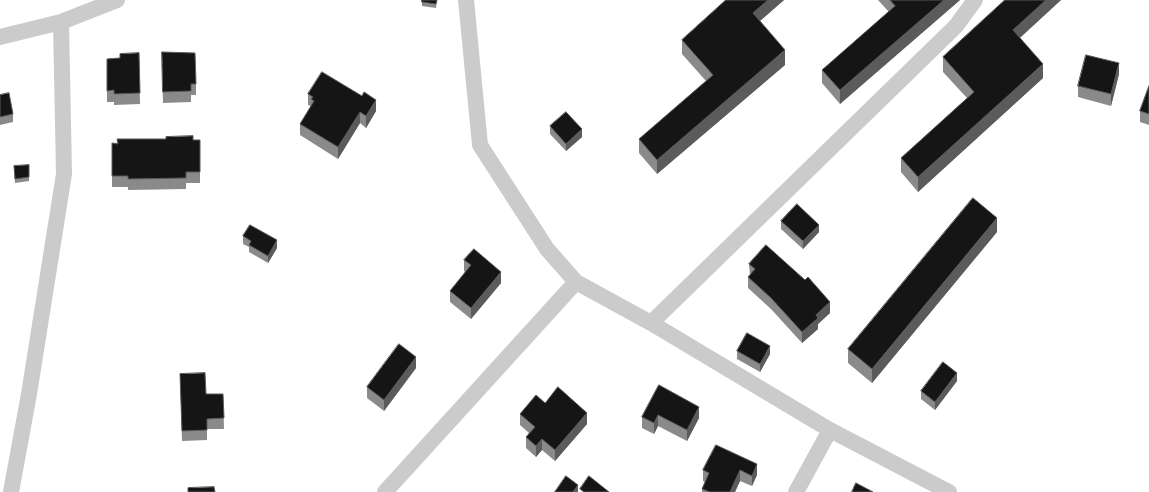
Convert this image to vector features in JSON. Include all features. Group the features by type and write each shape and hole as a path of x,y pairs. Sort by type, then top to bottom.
{"lane":[{"path":"0,37 61,22 117,0"},
{"path":"466,0 480,145 547,249 576,282 830,430 949,492"},
{"path":"651,324 949,32 975,0"},
{"path":"7,489 30,384 64,174 61,22"},
{"path":"385,492 576,282"},
{"path":"796,492 830,430"}],"building":[{"path":"422,0 437,0 436,4 422,2"},
{"path":"726,0 768,0 753,13 785,50 657,160 639,139 713,75 682,40"},
{"path":"890,0 944,0 840,90 822,70 895,6"},
{"path":"1005,0 1046,0 1013,30 1043,64 918,177 901,158 974,92 943,57"},
{"path":"162,52 195,53 196,84 191,84 191,91 163,92"},
{"path":"139,53 140,93 114,94 114,90 107,91 107,59 120,58 120,54"},
{"path":"1086,55 1119,63 1111,94 1078,86"},
{"path":"322,72 362,96 364,92 376,100 366,116 360,112 338,147 300,124 314,101 311,99 313,97 308,94"},
{"path":"1149,86 1149,114 1140,111"},
{"path":"9,93 13,114 0,117 0,95"},
{"path":"566,112 582,129 566,144 550,126"},
{"path":"193,136 193,140 200,140 200,172 186,172 186,178 128,179 128,176 112,176 112,143 118,144 117,139 166,139 166,137"},
{"path":"29,165 29,177 15,179 14,166"},
{"path":"973,198 997,218 872,369 848,349"},
{"path":"797,204 819,225 803,241 781,221"},
{"path":"250,225 277,240 268,256 249,245 251,241 243,236"},
{"path":"766,245 805,280 808,277 830,302 816,315 818,318 802,332 771,298 748,277 755,269 749,264"},
{"path":"474,249 501,272 471,308 450,291 471,265 464,260"},
{"path":"747,333 770,346 760,364 737,351"},
{"path":"399,344 416,357 384,400 367,387"},
{"path":"943,362 957,373 935,402 921,391"},
{"path":"205,373 206,394 223,394 224,418 207,419 207,430 182,431 180,374"},
{"path":"659,385 699,407 687,430 658,415 654,423 642,417"},
{"path":"558,387 587,413 555,450 542,439 536,446 526,437 535,427 520,414 536,395 545,403"},
{"path":"716,445 757,464 752,476 740,470 730,492 710,492 702,489 709,473 703,470"},
{"path":"566,476 578,485 573,492 555,492"},
{"path":"589,476 609,492 584,492 580,489"},
{"path":"856,483 873,492 852,492"},
{"path":"214,487 215,492 188,492 188,488"}]}
